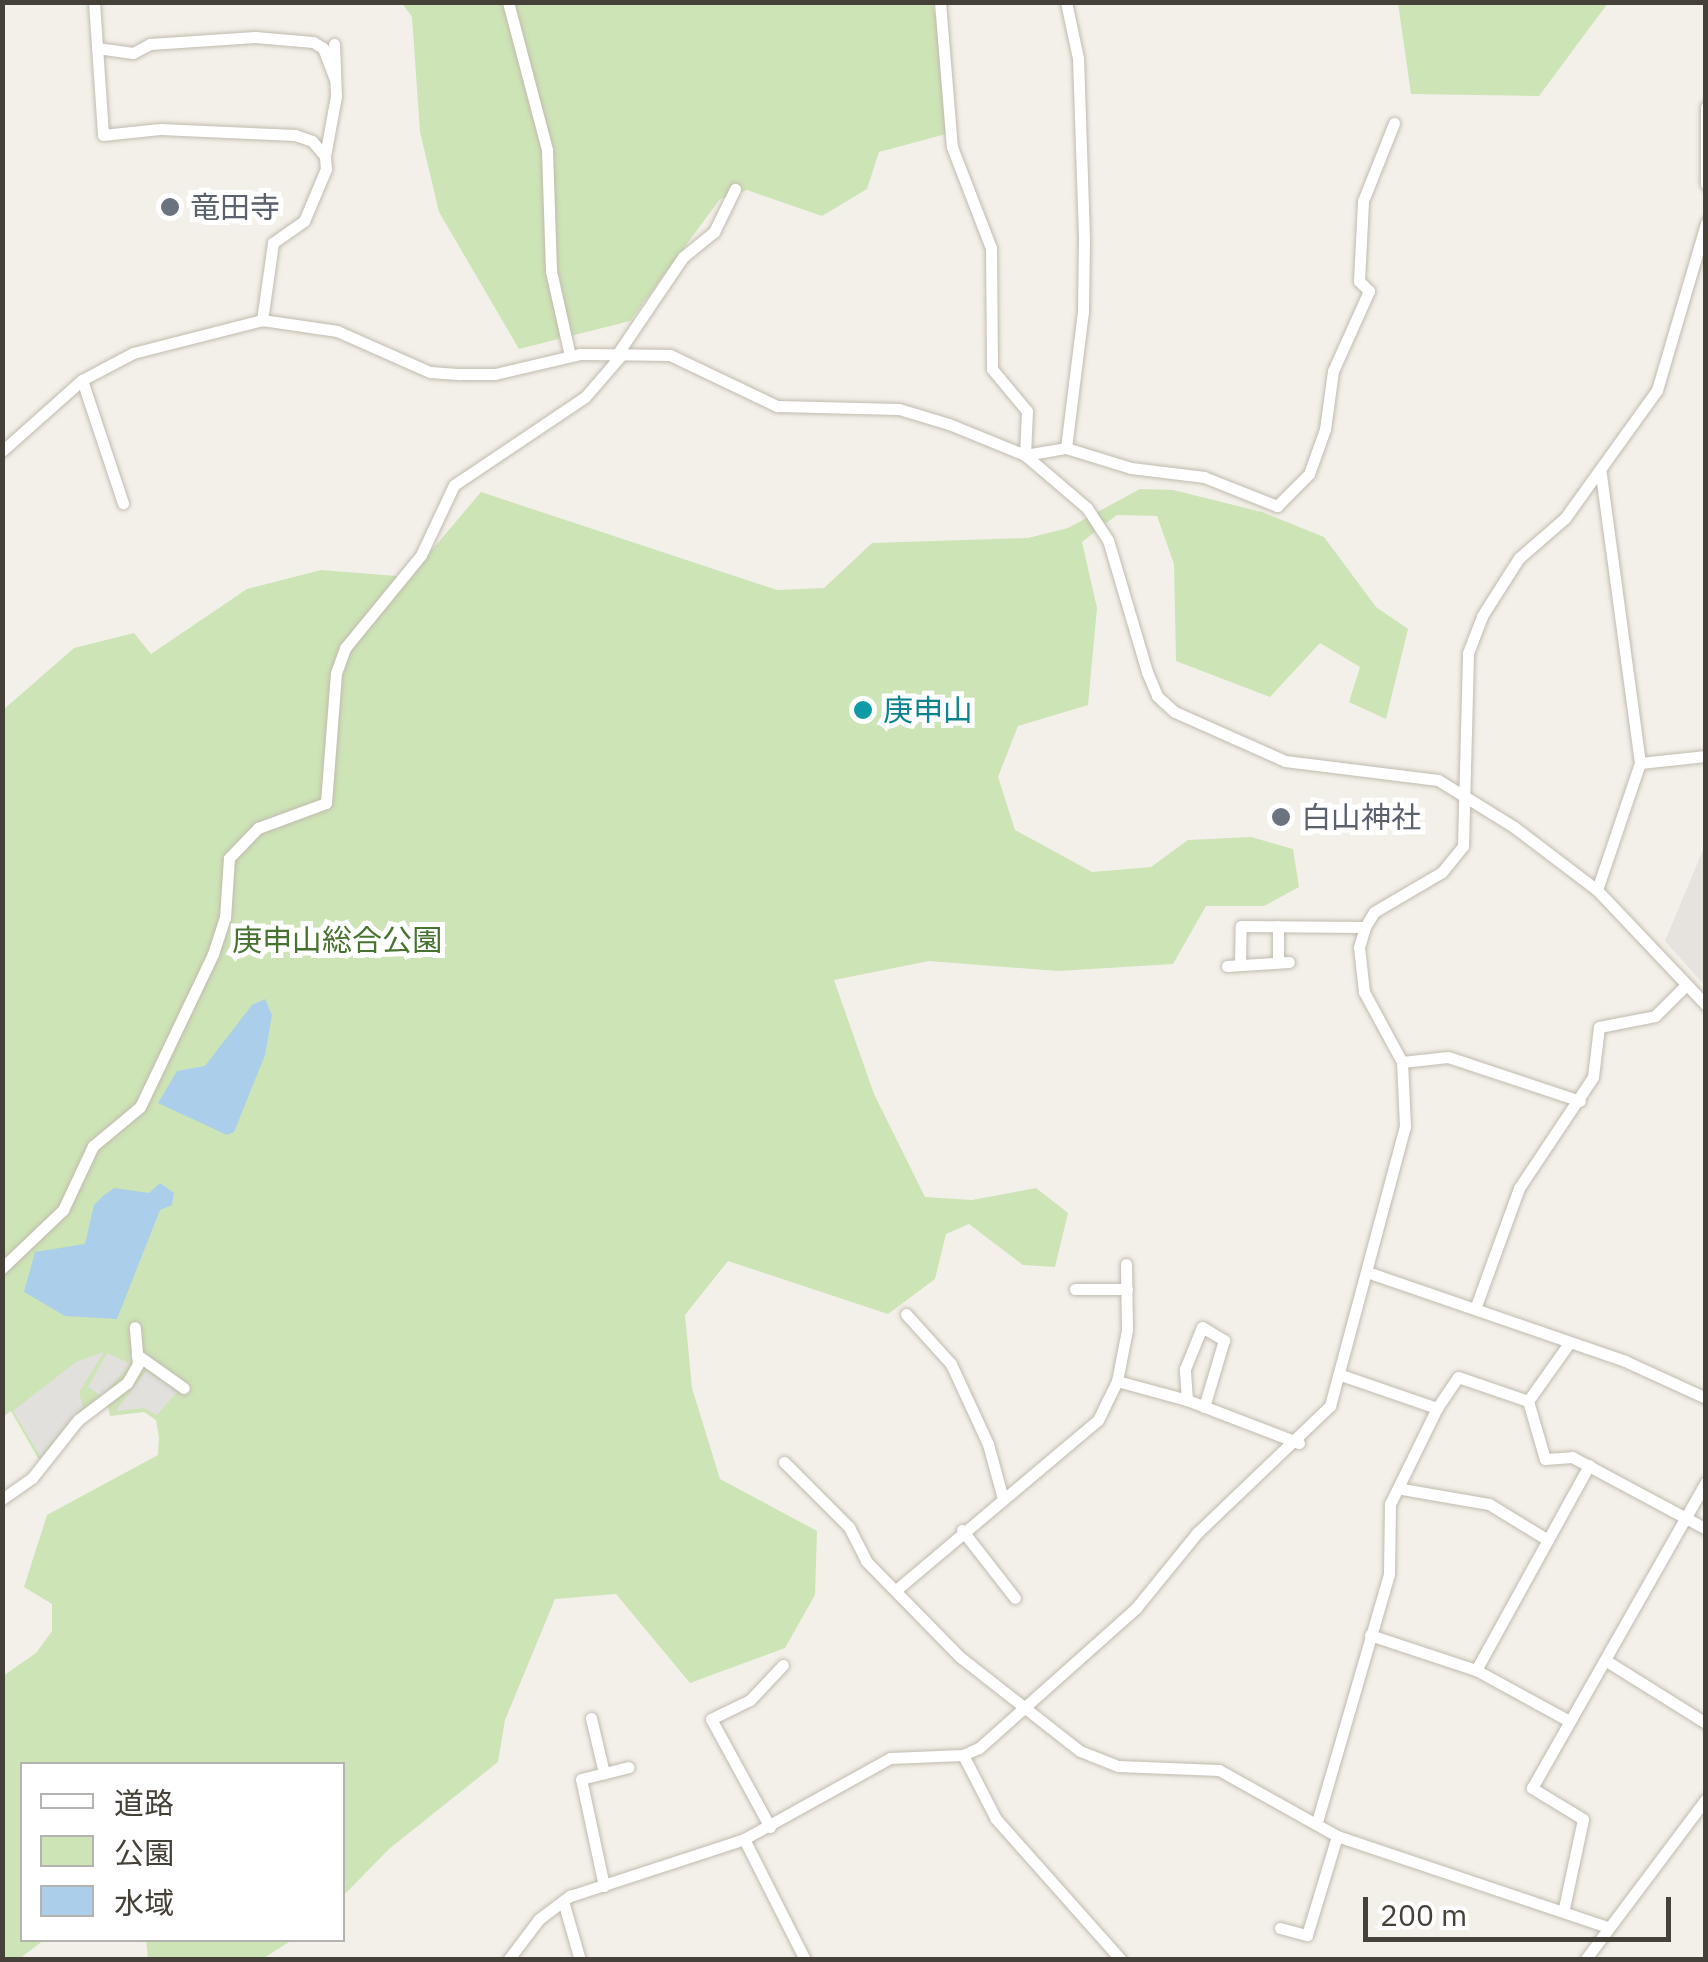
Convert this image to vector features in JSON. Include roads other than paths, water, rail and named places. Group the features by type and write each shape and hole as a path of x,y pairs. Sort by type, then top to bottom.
{"street":[{"path":"94,2 103,136 160,129 295,135 312,141 324,156"},
{"path":"508,2 547,150 551,272 570,356"},
{"path":"940,2 952,148 991,248 992,368 1027,411 1024,456"},
{"path":"1066,2 1078,58 1084,274 1066,448"},
{"path":"97,48 133,53 150,44 254,37 313,42 323,48 335,80"},
{"path":"262,320 273,243 310,224 326,168 324,156 335,80 334,44"},
{"path":"1706,107 1706,184"},
{"path":"1024,456 1066,448 1131,468 1204,476 1278,506 1308,474 1326,430 1333,371 1369,291 1358,280 1364,201 1394,123"},
{"path":"2,1268 63,1210 92,1146 140,1108 214,954 226,918 230,858 258,828 326,802 336,672 345,648 420,556 454,485 584,397 621,353 683,257 714,232 735,189"},
{"path":"508,1960 539,1919 564,1901 744,1839 890,1758 964,1756 1026,1707 1136,1608 1220,1510 1299,1443 1330,1406 1402,1158 1402,1062 1364,992 1359,947 1365,927 1374,912 1454,862 1463,846 1468,653 1482,616 1518,558 1565,518 1657,390 1703,248 1706,223"},
{"path":"2,452 82,380 181,336 262,320 337,331 430,372 496,374 570,356 621,353 692,362 777,406 899,409 1024,456 1088,508 1108,540 1146,672 1157,696 1175,712 1284,761 1419,776 1464,795 1597,890 1684,987 1706,1005"},
{"path":"82,380 123,503"},
{"path":"1597,890 1640,763 1601,473"},
{"path":"1640,763 1706,756"},
{"path":"1278,926 1284,961 1234,966 1242,926 1278,926 1365,927"},
{"path":"1475,1309 1519,1188 1555,1128 1580,1102 1593,1078 1599,1027 1655,1016 1684,987"},
{"path":"1402,1062 1448,1056 1580,1102"},
{"path":"896,1590 962,1530 1090,1429 1117,1381 1126,1264"},
{"path":"1370,1273 1570,1342 1706,1398"},
{"path":"1075,1289 1126,1289"},
{"path":"906,1314 950,1364 988,1444 1003,1499"},
{"path":"2,1499 32,1478 78,1420 127,1383 137,1355 136,1327"},
{"path":"1187,1400 1185,1369 1202,1327 1224,1340 1204,1407"},
{"path":"1570,1342 1528,1401 1540,1454 1590,1465 1686,1513 1706,1528"},
{"path":"137,1355 184,1388"},
{"path":"1341,1375 1438,1408"},
{"path":"1317,1822 1389,1574 1390,1504 1402,1489 1438,1408 1458,1377 1528,1401"},
{"path":"1117,1381 1187,1400 1299,1443"},
{"path":"784,1462 849,1527 866,1561 960,1657 1080,1751 1110,1764 1214,1768 1337,1836 1564,1908 1607,1927"},
{"path":"1476,1670 1590,1465"},
{"path":"1564,1908 1583,1820 1532,1788 1706,1482"},
{"path":"1402,1489 1488,1504 1548,1540"},
{"path":"962,1530 1015,1598"},
{"path":"1370,1635 1476,1670 1569,1721"},
{"path":"1606,1660 1706,1723"},
{"path":"770,1827 712,1718 750,1700 783,1665"},
{"path":"590,1718 604,1773"},
{"path":"964,1756 996,1819 1121,1960"},
{"path":"604,1886 581,1778 629,1767"},
{"path":"1585,1960 1706,1799"},
{"path":"1280,1928 1308,1935 1337,1836"},
{"path":"744,1839 805,1960"},
{"path":"564,1901 580,1960"}],"water":[{"path":"265,999 272,1015 265,1055 234,1132 227,1135 158,1103 177,1071 205,1066 252,1005"},
{"path":"160,1183 174,1193 172,1205 160,1210 117,1319 65,1316 24,1292 35,1252 85,1244 94,1205 103,1196 114,1188 149,1193"}],"place":[{"name":"竜田寺","path":"170,207"},
{"name":"庚申山","path":"863,710"},
{"name":"白山神社","path":"1281,817"}],"park label":[{"name":"庚申山総合公園","path":"337,940"}]}
